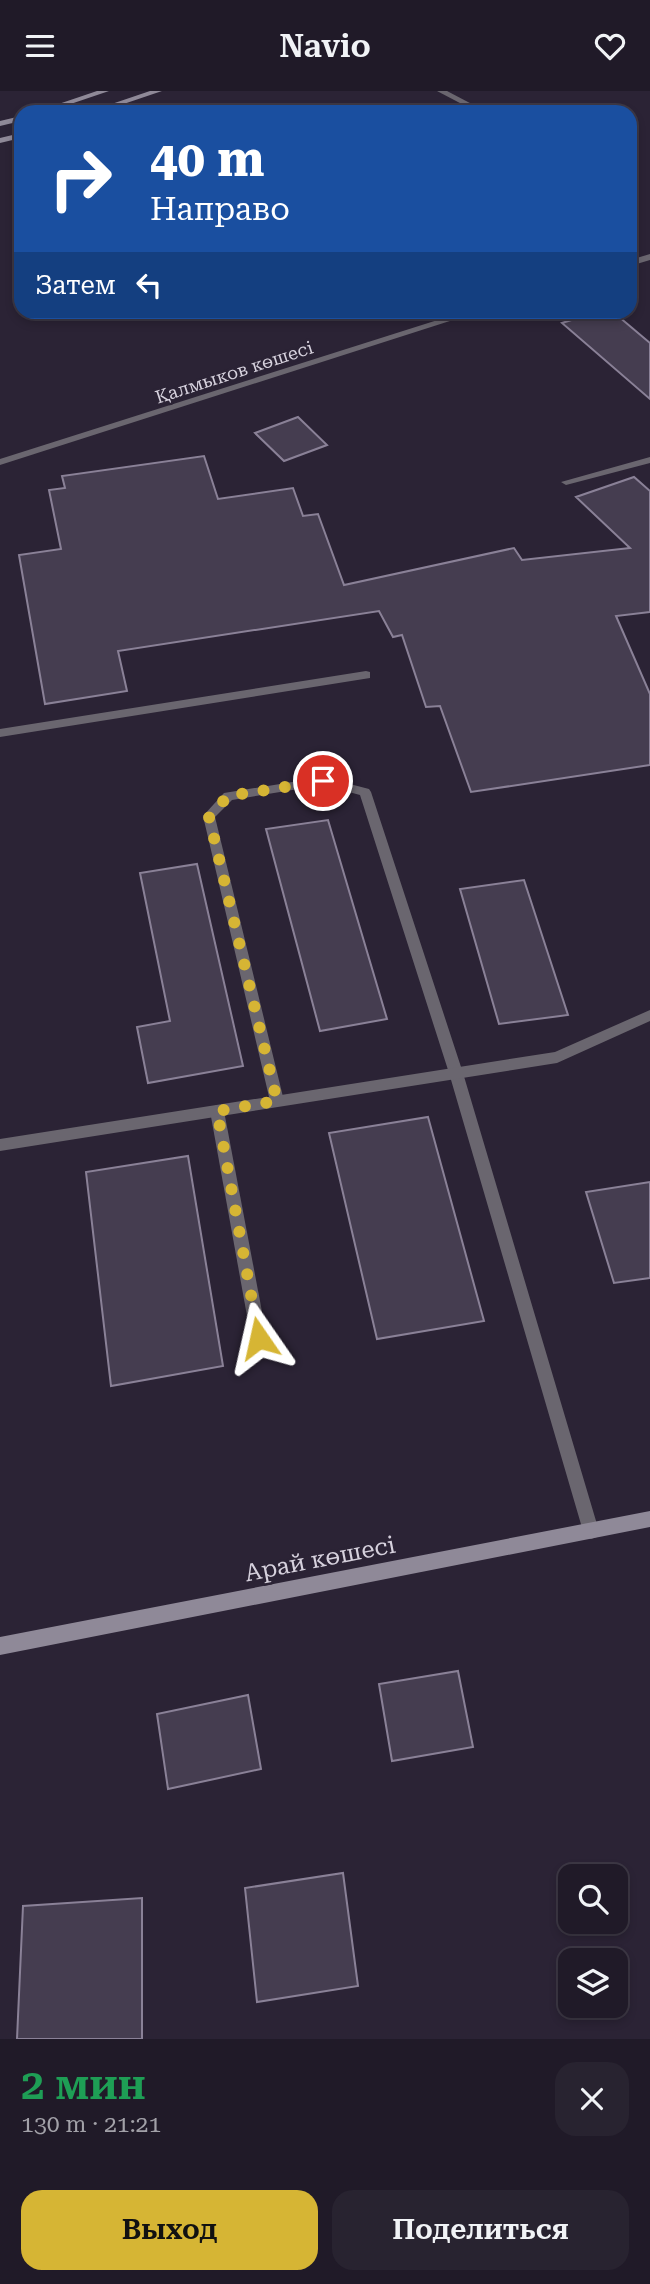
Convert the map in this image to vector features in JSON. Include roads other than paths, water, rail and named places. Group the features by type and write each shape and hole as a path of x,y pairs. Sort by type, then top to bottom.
{"street":[{"path":"61,105 105,91"},
{"path":"114,105 158,91"},
{"path":"441,91 469,105"},
{"name":"Қалмыков көшесі","path":"0,462 452,319"},
{"path":"566,482 650,460"},
{"path":"0,733 366,675"},
{"path":"277,1101 209,817 228,796 323,781 365,792 456,1073 590,1531"},
{"path":"0,1145 557,1056 650,1015"},
{"path":"217,1111 259,1338"},
{"name":"Арай көшесі","path":"0,1646 650,1519"}]}
